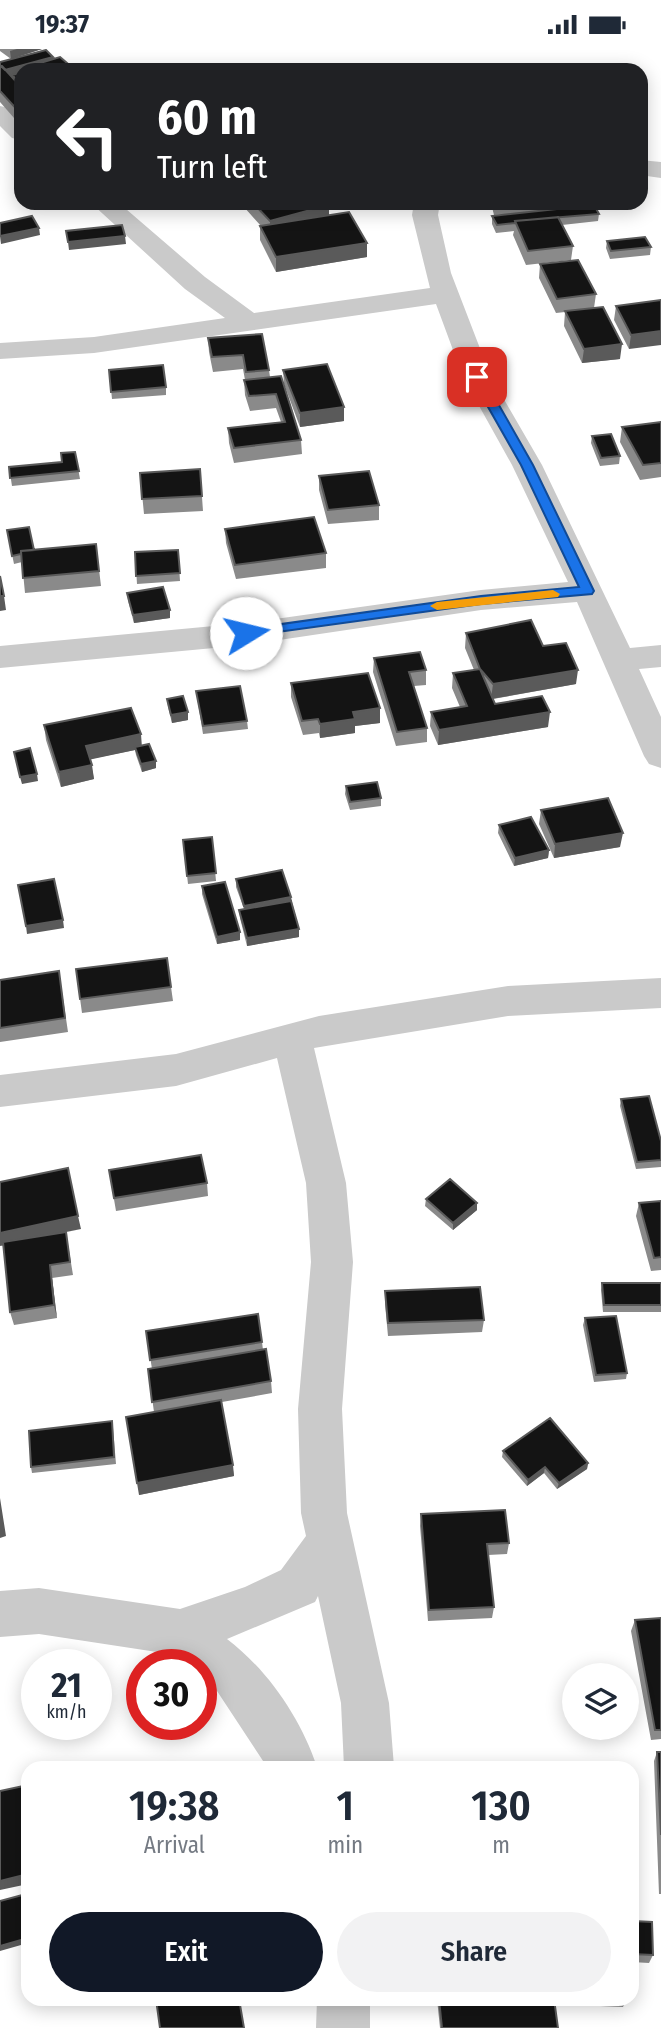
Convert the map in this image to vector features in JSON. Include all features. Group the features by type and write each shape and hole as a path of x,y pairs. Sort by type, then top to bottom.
{"street":[{"path":"0,113 14,127"},
{"path":"112,210 195,283 251,324"},
{"path":"426,210 438,273 477,377 527,465 661,756"},
{"path":"0,351 94,345 446,294"},
{"path":"0,657 246,633 469,602 587,591"},
{"path":"619,660 661,656"},
{"path":"0,1091 176,1070 319,1031 508,1001 661,993"},
{"path":"292,1038 326,1183 331,1262 320,1409 324,1513 365,1703 369,1761"},
{"path":"0,1614 39,1611 180,1632 253,1607 298,1586 330,1541"},
{"path":"180,1632 234,1674 282,1742 290,1761"},
{"path":"343,2028 344,2006"}],"building":[{"path":"46,50 53,57 31,63 14,63 14,68 5,70 0,62"},
{"path":"60,57 67,63 40,63"},
{"path":"2,66 14,79 14,106 0,91"},
{"path":"260,210 311,210 270,221"},
{"path":"548,210 597,210 599,214 497,225 492,216"},
{"path":"349,212 367,243 276,257 260,226"},
{"path":"32,216 39,228 0,236 0,223"},
{"path":"558,217 573,246 528,251 515,221"},
{"path":"122,225 125,236 68,242 66,231"},
{"path":"645,237 651,247 611,251 607,241"},
{"path":"578,260 596,294 557,299 540,264"},
{"path":"661,300 661,331 631,335 616,306"},
{"path":"603,307 622,344 584,349 565,311"},
{"path":"262,334 269,370 246,372 243,355 212,357 208,338"},
{"path":"327,364 344,407 300,413 283,370"},
{"path":"163,365 166,387 111,392 109,370"},
{"path":"281,376 301,440 234,448 228,428 285,422 276,394 249,396 244,380"},
{"path":"661,422 661,463 643,465 622,427"},
{"path":"611,434 620,456 601,458 592,436"},
{"path":"75,452 79,471 10,478 9,467 62,462 61,453"},
{"path":"200,469 202,496 142,499 140,473"},
{"path":"369,471 379,505 328,510 319,476"},
{"path":"314,517 326,553 235,565 225,529"},
{"path":"29,527 34,550 21,551 21,554 12,556 7,530"},
{"path":"96,544 99,571 23,578 21,551"},
{"path":"178,550 180,573 136,576 135,552"},
{"path":"0,576 4,596 0,596"},
{"path":"163,587 170,610 133,615 127,593"},
{"path":"531,620 543,646 566,643 578,670 493,684 480,669 466,633"},
{"path":"420,652 426,670 409,672 427,728 397,732 374,658"},
{"path":"480,669 495,704 542,696 550,712 439,730 431,712 467,706 453,673"},
{"path":"368,673 380,708 353,712 355,719 320,724 318,719 302,721 291,683"},
{"path":"240,686 247,721 203,726 196,691"},
{"path":"183,696 188,712 171,715 167,699"},
{"path":"131,708 141,734 86,746 92,765 59,772 44,725"},
{"path":"149,744 156,761 141,764 135,747"},
{"path":"30,748 37,774 20,777 14,752"},
{"path":"377,782 381,798 350,802 346,786"},
{"path":"608,798 623,833 555,844 541,810"},
{"path":"531,817 549,850 515,858 499,825"},
{"path":"212,837 216,873 187,876 183,840"},
{"path":"282,870 291,897 244,906 236,879"},
{"path":"54,879 63,920 26,926 18,885"},
{"path":"225,882 240,932 217,937 202,886"},
{"path":"291,901 299,929 247,938 239,910"},
{"path":"167,958 171,987 80,999 76,969"},
{"path":"59,971 65,1018 0,1028 0,980"},
{"path":"649,1096 661,1141 661,1160 637,1162 621,1099"},
{"path":"201,1155 207,1183 114,1198 109,1170"},
{"path":"68,1168 78,1216 0,1233 0,1182"},
{"path":"450,1179 477,1203 453,1223 426,1199"},
{"path":"661,1201 661,1257 654,1258 639,1203"},
{"path":"66,1232 70,1262 50,1265 54,1305 10,1312 3,1242"},
{"path":"602,1283 661,1283 661,1305 604,1305"},
{"path":"480,1287 484,1320 388,1323 385,1291"},
{"path":"258,1314 262,1342 150,1360 146,1331"},
{"path":"616,1316 627,1373 596,1375 585,1318"},
{"path":"266,1349 271,1381 152,1402 148,1369"},
{"path":"221,1400 233,1465 137,1483 126,1417"},
{"path":"550,1418 588,1463 559,1483 545,1467 528,1480 503,1451"},
{"path":"112,1421 114,1457 31,1467 29,1431"},
{"path":"505,1510 509,1543 487,1544 494,1607 429,1610 421,1514"},
{"path":"661,1618 661,1730 655,1730 635,1620"},
{"path":"657,1752 661,1752 661,1835"},
{"path":"21,1786 21,1876 0,1881 0,1791"},
{"path":"21,1895 21,1940 0,1946 0,1901"},
{"path":"639,1921 652,1922 653,1955 639,1954"},
{"path":"157,2006 240,2006 244,2028 160,2028"},
{"path":"440,2006 555,2006 558,2028 442,2028"}],"slow traffic":[{"path":"437,606 553,594"}],"route":[{"path":"246,633 481,600 587,591 527,465 477,377"}]}
